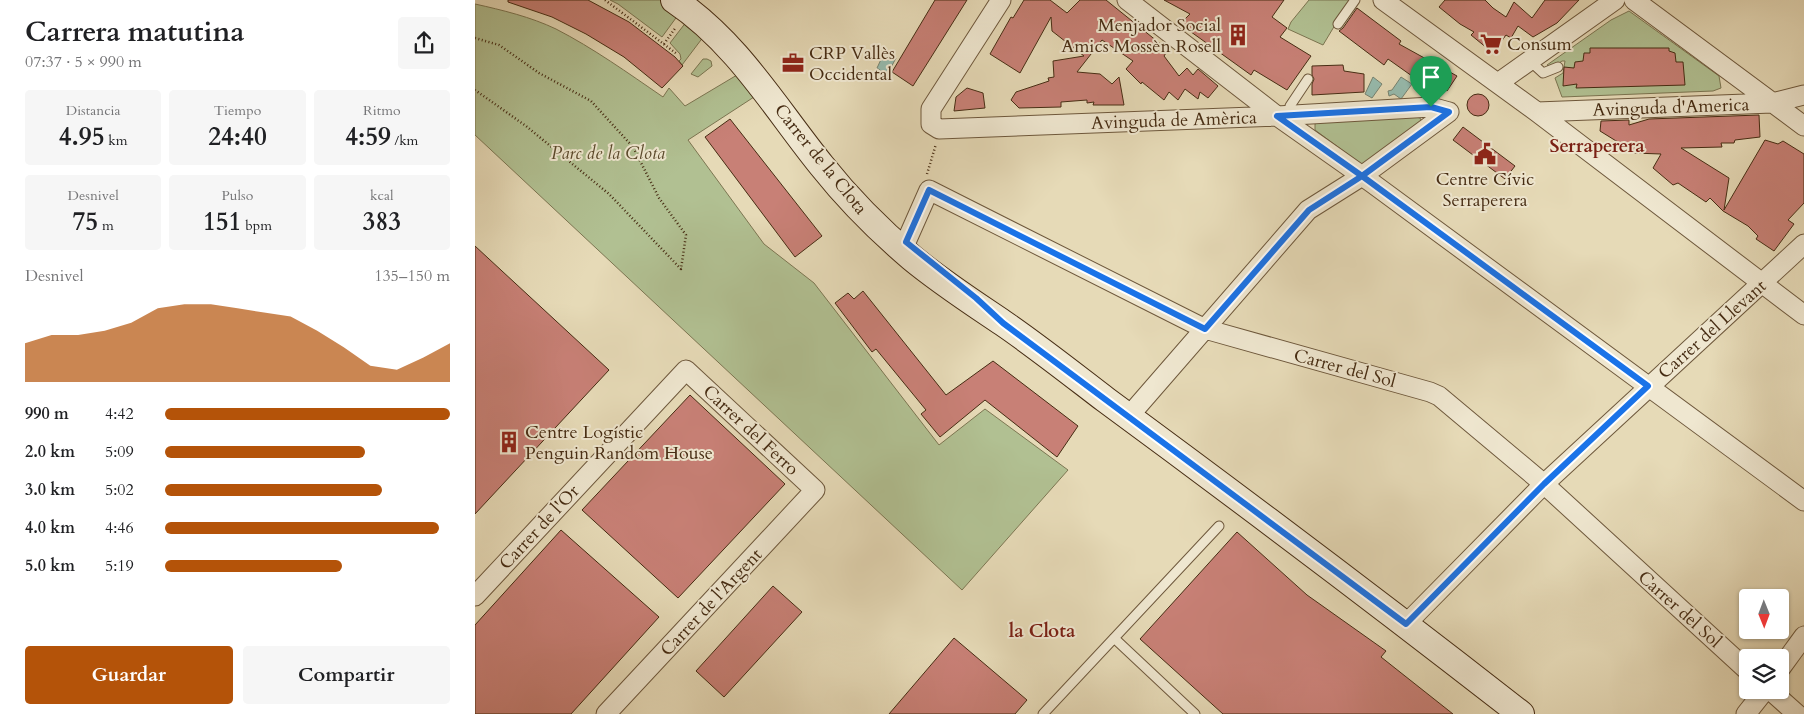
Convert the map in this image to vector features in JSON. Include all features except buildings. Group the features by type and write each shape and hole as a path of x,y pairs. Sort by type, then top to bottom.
{"street":[{"name":"Carrer de la Clota","path":"674,0 689,10 728,43 773,85 843,176 906,242 976,298 1003,323"},
{"name":"Carrer de la Clota","path":"694,0 756,78 821,166 874,224 946,285 1003,323 1129,416 1406,624 1521,714"},
{"path":"934,132 931,109 1001,0"},
{"path":"1127,0 1284,112 1362,176 1804,501"},
{"path":"1383,0 1537,112 1804,315"},
{"path":"1498,83 1615,0"},
{"path":"1634,0 1804,126"},
{"name":"Avinguda d'America","path":"1537,112 1772,103 1804,95"},
{"name":"Avinguda de Amèrica","path":"934,132 939,129 1284,112 1431,107 1449,112 1362,176"},
{"path":"1129,416 1309,210 1362,176"},
{"name":"Carrer del Sol","path":"906,242 929,190 1205,329 1439,396 1544,484 1739,663"},
{"name":"Carrer del Llevant","path":"1406,624 1544,484 1804,244"},
{"name":"Carrer del Ferro","path":"686,370 815,490"},
{"name":"Carrer de l'Or","path":"475,596 686,370"},
{"name":"Carrer de l'Argent","path":"606,714 815,490"},
{"path":"1789,657 1804,636"},
{"path":"1746,714 1758,699"},
{"path":"1780,699 1797,714"}],"lane":[{"path":"1338,24 1355,0"},
{"path":"1531,60 1543,73 1558,67"},
{"path":"1284,112 1308,79"},
{"path":"1043,714 1219,526"},
{"path":"1114,638 1195,714"}],"path":[{"path":"605,0 677,54"},
{"path":"475,38 499,45 539,73 591,101 633,147 659,198 686,235 681,269 609,194 526,126 475,90"},
{"path":"927,174 934,132"}],"green space":[{"path":"610,0 662,0 681,11 662,37"},
{"path":"1309,0 1350,0 1323,45 1288,29 1291,22"},
{"name":"Parc de la Clota","path":"475,4 527,17 556,29 624,70 663,97 669,88 685,106 737,75 754,97 688,140 764,244 814,283 939,445 985,409 1068,470 962,590 475,135"},
{"path":"1629,11 1719,76 1721,88 1713,91 1562,97 1555,78 1563,73 1565,61 1551,68 1547,65 1611,20"},
{"path":"690,17 707,32 682,65 679,61 681,59 680,54 670,43"},
{"path":"703,59 711,61 712,66 698,77 691,74"},
{"path":"1420,118 1423,124 1369,164 1361,164 1315,130 1315,124 1320,122"}],"water":[{"path":"885,51 896,58 887,75 877,68"},
{"path":"1373,77 1382,84 1372,98 1365,94"},
{"path":"1401,77 1412,84 1401,99 1394,94 1389,96 1388,91 1392,90"}],"place":[{"name":"Menjador Social Amics Mossèn Rosell","path":"1238,35"},
{"name":"Consum","path":"1491,44"},
{"name":"CRP Vallès Occidental","path":"793,63"},
{"name":"Centre Cívic Serraperera","path":"1485,154"},
{"name":"Centre Logístic Penguin Random House","path":"509,442"}],"district":[{"name":"Serraperera","path":"1597,145"},
{"name":"la Clota","path":"1042,630"}],"route":[{"path":"1431,107 1277,116 1362,176 1648,386 1544,484 1406,624 1003,323 976,298 941,272 906,242 929,190 1205,329 1309,210 1362,176 1449,112 1431,107"}]}
